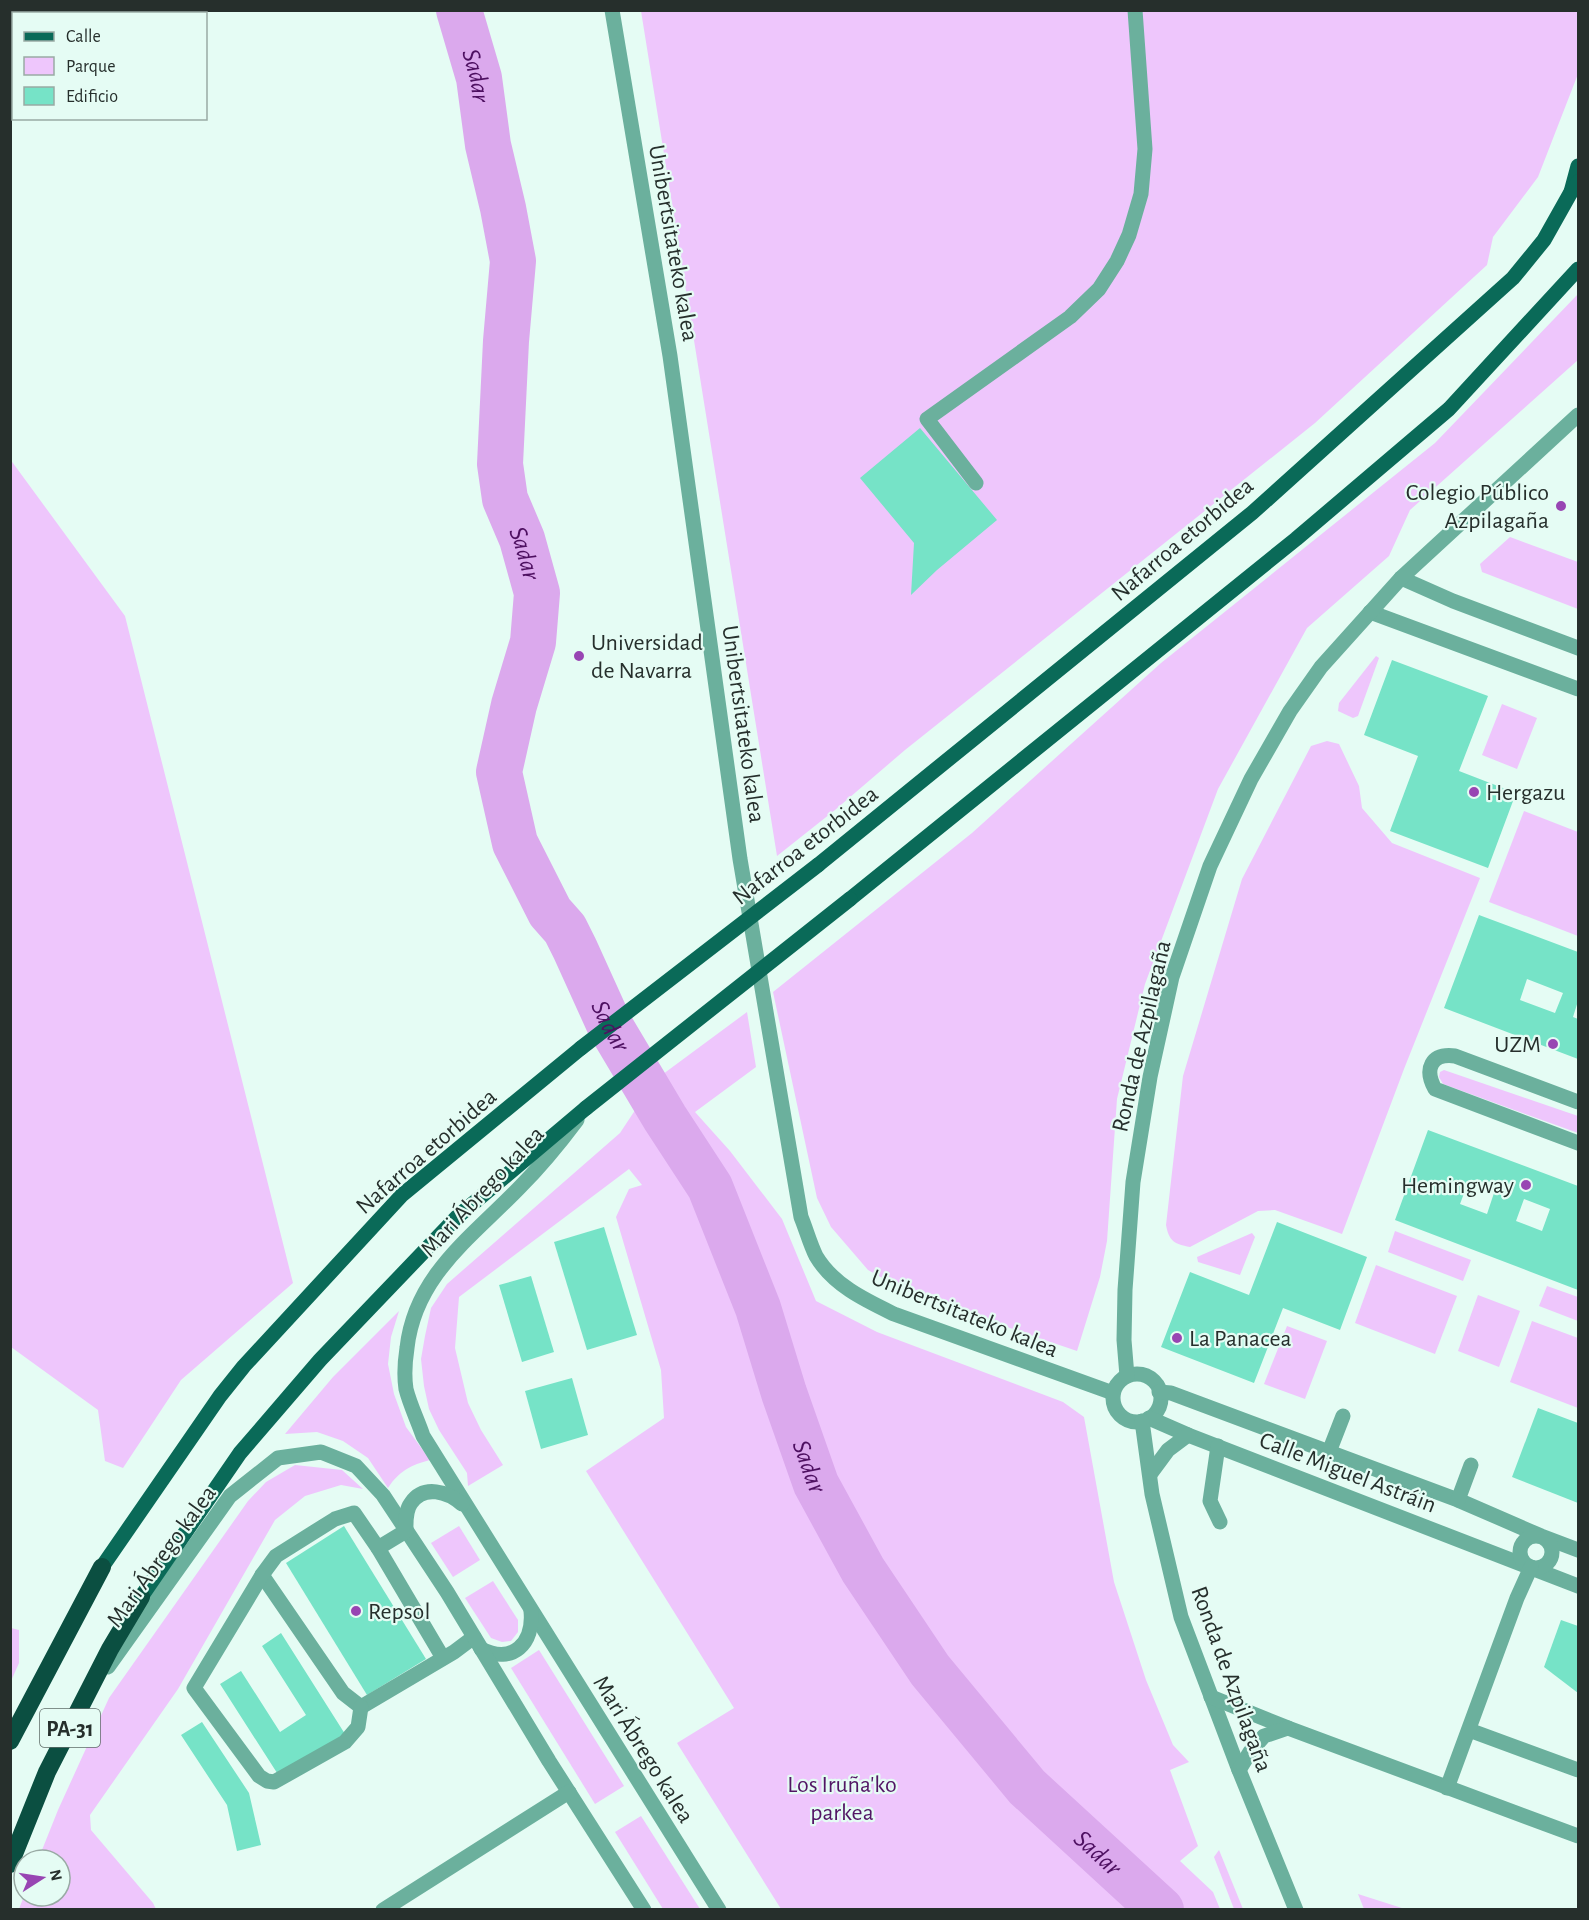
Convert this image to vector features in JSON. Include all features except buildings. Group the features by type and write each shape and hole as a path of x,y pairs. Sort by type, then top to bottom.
{"highway":[{"name":"PA-31","path":"10,1741 102,1567"},
{"name":"PA-31","path":"10,1864 47,1772 110,1648 141,1597"}],"main road":[{"name":"Nafarroa etorbidea","path":"102,1567 220,1396 252,1357 402,1195 581,1048 818,865 1252,513 1513,278 1544,240 1575,187 1578,166"},
{"path":"141,1597 240,1453 320,1360 457,1217 586,1108 850,899 1296,539 1449,409 1578,269"}],"street":[{"name":"Unibertsitateko kalea","path":"612,10 670,356 740,859 801,1216 816,1256 829,1273 867,1301 894,1314 1113,1393"},
{"path":"976,483 927,419 1070,316 1100,289 1117,261 1129,234 1140,194 1144,149 1135,10"},
{"name":"Ronda de Azpilagaña","path":"1127,1376 1124,1340 1125,1290 1133,1182 1150,1077 1172,976 1209,866 1251,779 1322,667 1401,578 1578,415"},
{"path":"1401,578 1453,601 1578,648"},
{"path":"1370,612 1578,689"},
{"path":"1578,1102 1455,1056 1444,1055 1430,1065 1429,1078 1435,1089 1578,1143"},
{"name":"Mari Ábrego kalea","path":"586,1108 557,1147 435,1273 419,1300 408,1334 405,1362 406,1389 423,1436 719,1910"},
{"path":"1133,1374 1147,1376 1153,1380 1160,1392 1159,1407 1145,1420 1134,1422 1120,1415 1113,1401 1113,1393 1120,1380 1133,1374"},
{"name":"Calle Miguel Astráin","path":"1160,1392 1171,1393 1458,1500 1578,1550"},
{"name":"Calle Miguel Astráin","path":"1329,1452 1343,1416"},
{"name":"Ronda de Azpilagaña","path":"1145,1420 1152,1494 1181,1617 1239,1770 1296,1910"},
{"name":"Calle Miguel Astráin","path":"1145,1420 1218,1446 1578,1586"},
{"path":"1151,1473 1168,1450 1188,1435"},
{"path":"1218,1446 1210,1501 1220,1522"},
{"name":"Mari Ábrego kalea","path":"80,1707 230,1496 278,1458 321,1452 356,1466 383,1495 644,1910"},
{"name":"Calle Miguel Astráin","path":"1458,1500 1471,1466"},
{"name":"Mari Ábrego kalea","path":"406,1531 406,1515 411,1502 424,1492 442,1492 452,1496 466,1507"},
{"path":"361,1707 358,1726 345,1742 274,1782 259,1776 194,1688 262,1575 276,1556 335,1519 354,1513 378,1548 443,1658"},
{"path":"378,1548 406,1531"},
{"path":"1541,1536 1548,1541 1552,1549 1551,1557 1547,1564 1539,1568 1531,1567 1524,1563 1520,1555 1521,1547 1525,1539 1541,1536"},
{"path":"1447,1788 1517,1598 1531,1567"},
{"path":"262,1575 343,1693 361,1707"},
{"path":"361,1707 443,1658 478,1643 493,1655 503,1655 519,1649 530,1634 531,1611"},
{"path":"1211,1697 1578,1836"},
{"path":"1239,1770 1250,1752 1264,1736 1288,1728"},
{"path":"1468,1730 1578,1770"},
{"path":"383,1910 569,1792"}],"green space":[{"path":"641,11 1578,11 1578,74 1538,177 1493,237 1487,265 1315,423 905,750 777,856"},
{"path":"1578,294 1578,360 1410,510 1389,556 1307,628 1218,789 1145,984 1117,1099 1107,1241 1100,1277 1077,1351 951,1308 902,1289 868,1270 831,1227 817,1198 773,992 972,833 1161,663 1435,443"},
{"path":"10,459 125,616 293,1283 181,1380 123,1468 105,1461 98,1410 11,1347"},
{"path":"1510,537 1578,562 1578,609 1482,572 1480,564"},
{"path":"1376,656 1379,658 1358,716 1353,718 1338,711 1339,703"},
{"path":"1502,704 1537,718 1517,769 1482,755"},
{"path":"1327,741 1339,744 1359,786 1362,808 1392,843 1480,878 1404,1069 1342,1234 1275,1210 1258,1211 1190,1247 1180,1245 1173,1241 1166,1225 1183,1076 1242,879 1311,746"},
{"path":"1524,811 1578,832 1578,936 1489,902"},
{"name":"Los Iruña'ko parkea","path":"747,1012 756,1067 695,1112 730,1151 782,1219 816,1301 877,1332 1063,1402 1084,1417 1114,1582 1146,1680 1173,1745 1189,1762 1170,1770 1198,1846 1180,1861 1213,1892 1220,1909 781,1909 677,1743 734,1708 586,1471 664,1418 661,1370 616,1217 629,1189 642,1185 629,1169 459,1297 455,1348 468,1403 481,1430 503,1465 468,1486 467,1473 439,1430 429,1409 424,1386 421,1359 431,1308 447,1284 620,1133 655,1080"},
{"path":"1444,1070 1578,1116 1578,1133 1443,1084 1439,1077 1440,1072"},
{"path":"1395,1231 1471,1260 1463,1281 1388,1252"},
{"path":"1252,1233 1255,1237 1240,1275 1198,1262 1197,1257"},
{"path":"1376,1265 1457,1296 1435,1354 1355,1323"},
{"path":"1547,1286 1578,1297 1578,1321 1539,1306"},
{"path":"1478,1295 1520,1311 1499,1367 1458,1351"},
{"path":"399,1311 391,1337 388,1364 394,1394 406,1427 430,1460 406,1470 388,1488 368,1458 343,1441 317,1432 285,1434 333,1377"},
{"path":"1532,1321 1578,1338 1578,1408 1510,1382"},
{"path":"1287,1326 1327,1341 1305,1399 1264,1384"},
{"path":"295,1465 342,1470 363,1489 341,1485 305,1496 275,1520 178,1689 90,1815 91,1830 156,1909 19,1909 72,1908 72,1848 43,1848 109,1698 248,1501 266,1482"},
{"path":"459,1526 480,1560 453,1577 431,1543"},
{"path":"493,1581 518,1620 518,1632 511,1641 502,1642 491,1638 465,1598"},
{"path":"11,1628 19,1630 19,1663 11,1681"},
{"path":"539,1650 624,1786 595,1804 511,1668"},
{"path":"641,1816 700,1909 663,1909 615,1832"},
{"path":"1219,1850 1243,1909 1234,1909 1214,1857"},
{"path":"1358,1894 1405,1909 1364,1909"}],"waterway":[{"name":"Sadar","path":"459,10 479,78 488,145 513,261 506,341 500,464 505,499 522,539 537,593 533,642 514,705 499,772 515,843 550,912 565,929 609,1024 665,1118 710,1187 758,1308 784,1393 816,1484 863,1570 930,1670 1027,1787 1161,1910"}],"place":[{"name":"Colegio Público Azpilagaña","path":"1561,506"},
{"name":"Universidad de Navarra","path":"579,656"},
{"name":"Hergazu","path":"1474,792"},
{"name":"UZM","path":"1553,1044"},
{"name":"Hemingway","path":"1526,1185"},
{"name":"La Panacea","path":"1177,1338"},
{"name":"Repsol","path":"356,1611"}]}
